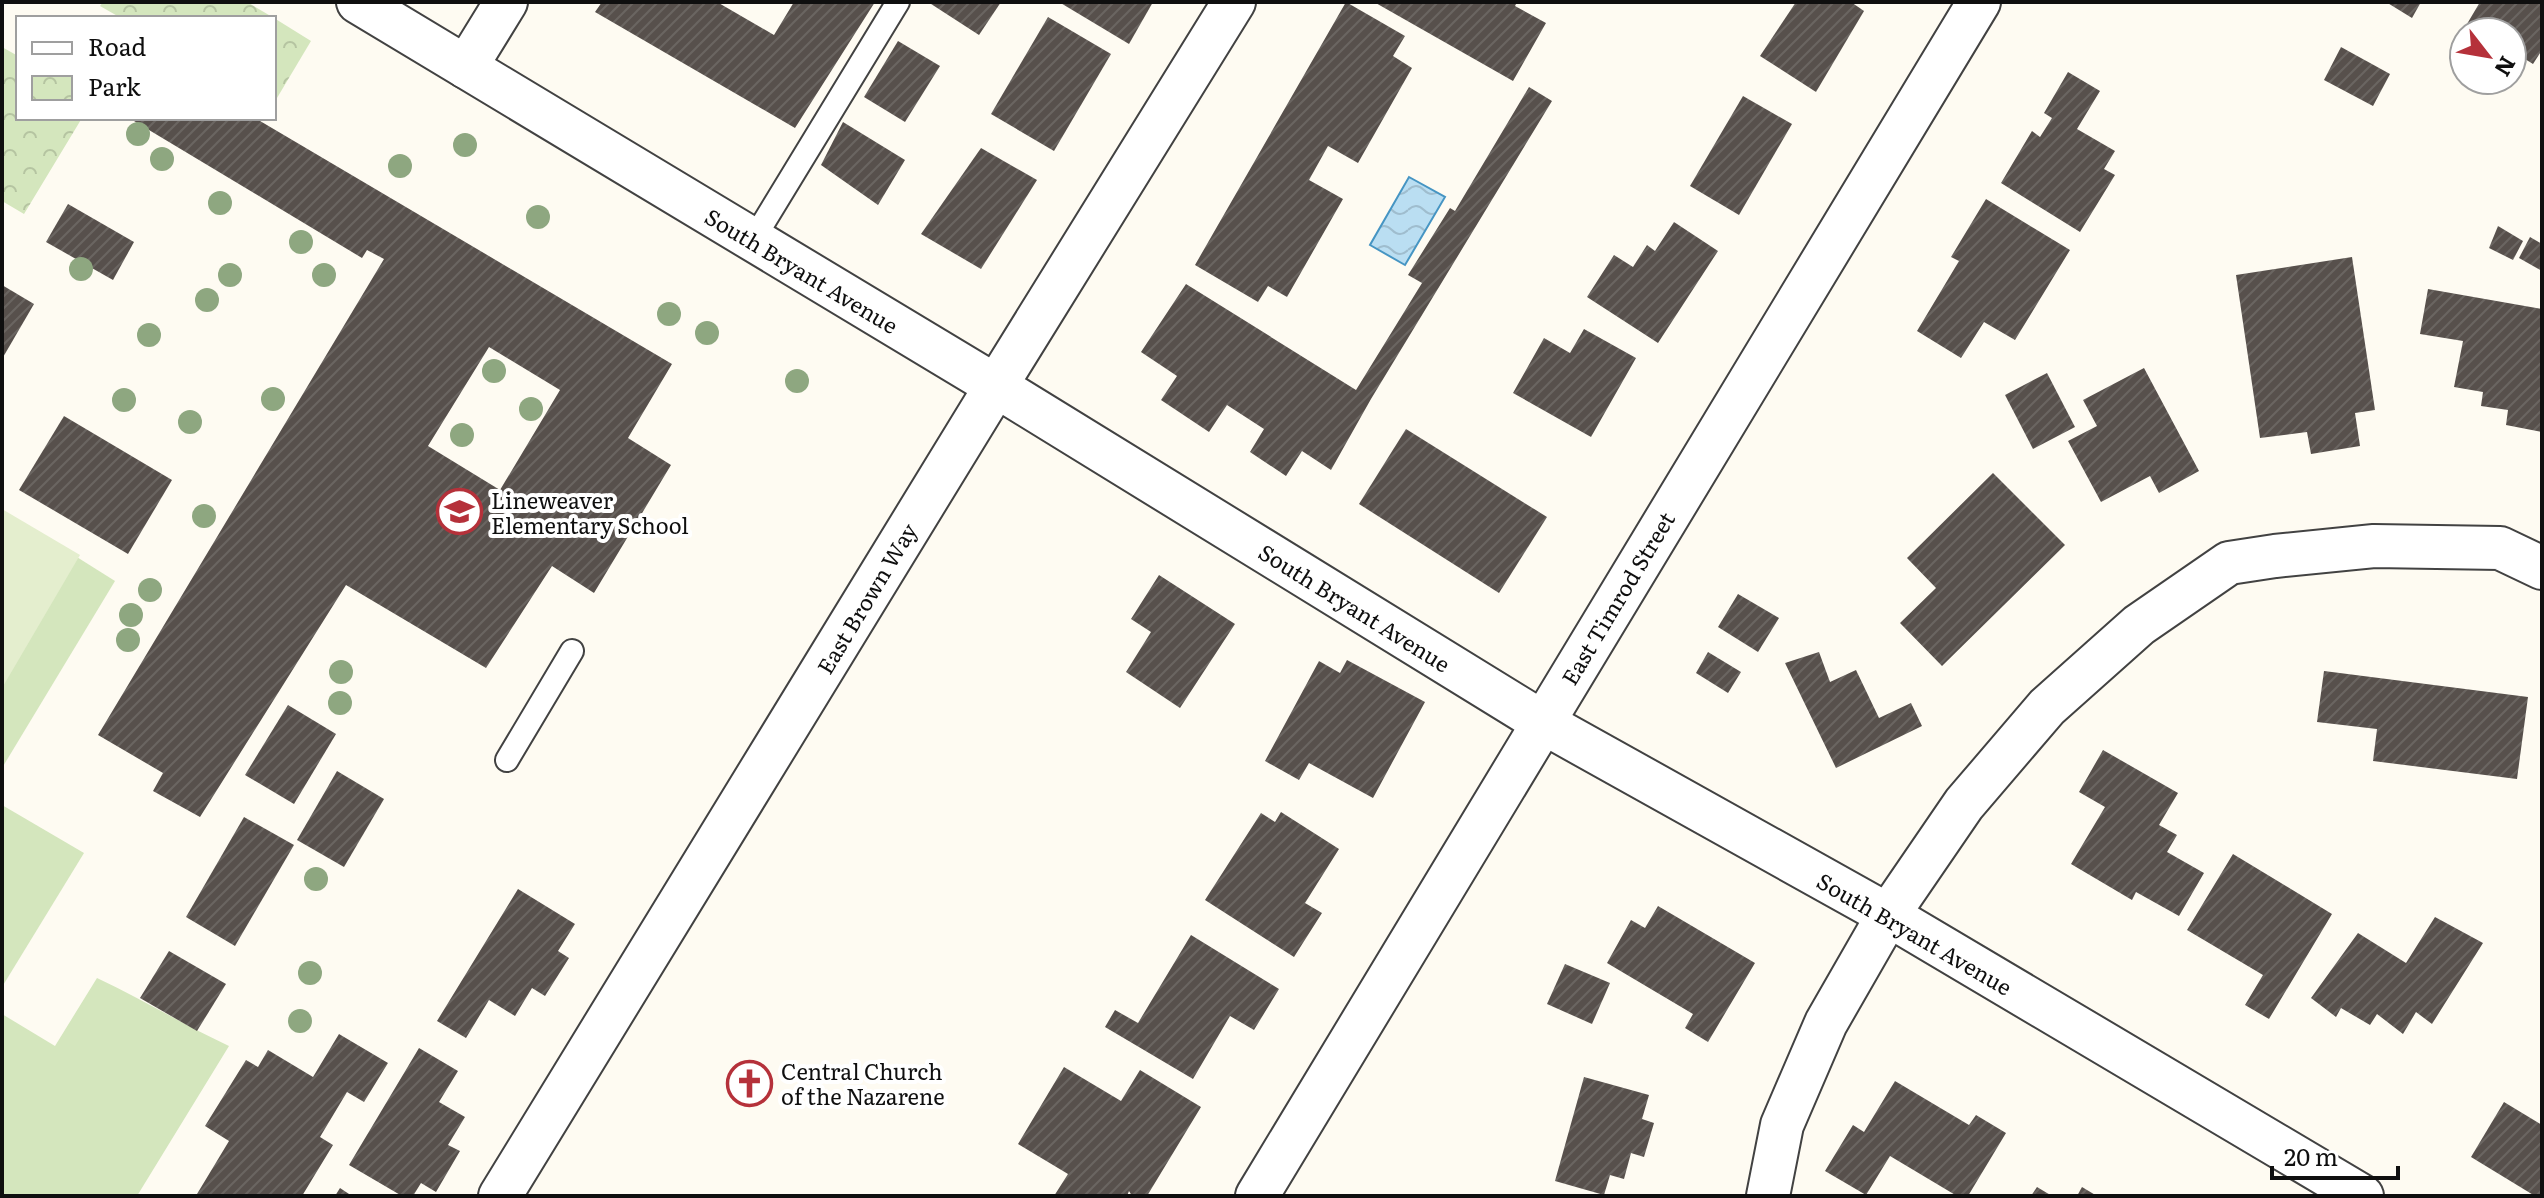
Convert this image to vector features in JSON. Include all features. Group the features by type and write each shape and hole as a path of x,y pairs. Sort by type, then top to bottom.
{"street":[{"name":"South Bryant Avenue","path":"358,2 996,386 1542,722 1888,915 2362,1196"},
{"path":"466,67 506,2"},
{"name":"East Brown Way","path":"500,1196 1234,2"},
{"name":"East Timrod Street","path":"1257,1196 1979,2"},
{"path":"1768,1196 1782,1125 1826,1023 1888,915 1964,804 2047,707 2139,625 2229,563 2275,556 2393,546 2500,548 2542,568"}],"lane":[{"path":"753,240 898,2"},
{"path":"507,760 572,651"}],"green space":[{"path":"103,2 247,2 271,16 118,16 100,6"},
{"path":"276,19 311,41 276,100"},
{"path":"2,47 16,55 16,120 81,120 24,214 2,201"},
{"path":"2,509 80,555 2,688"},
{"path":"2,510 115,581 2,768"},
{"path":"2,805 84,853 2,987"},
{"path":"97,978 229,1046 137,1196 2,1196 2,1014 55,1046"}],"water":[{"path":"1409,177 1445,197 1405,265 1370,245"}],"building":[{"path":"602,2 717,2 774,35 794,2 875,2 795,128 595,12"},
{"path":"928,2 1001,2 979,35"},
{"path":"1059,2 1153,2 1129,44"},
{"path":"1346,2 1405,36 1393,56 1412,68 1358,163 1328,146 1309,180 1343,199 1287,297 1268,286 1258,302 1195,265"},
{"path":"1374,2 1517,2 1515,6 1546,23 1513,81"},
{"path":"1796,2 1851,2 1864,11 1816,92 1760,56"},
{"path":"2386,2 2421,2 2412,18"},
{"path":"2480,2 2542,2 2542,50 2533,64 2528,61 2528,16 2472,16"},
{"path":"1048,17 1111,54 1054,151 991,114"},
{"path":"898,41 940,66 905,122 864,97"},
{"path":"2341,47 2390,74 2373,106 2324,80"},
{"path":"2068,72 2100,91 2077,129 2115,151 2104,169 2115,175 2080,232 2001,183 2032,131 2040,137 2052,118 2044,113"},
{"path":"1529,87 1552,101 1331,470 1302,451 1286,476 1250,452 1264,429 1227,405 1209,432 1161,400 1177,376 1141,352 1186,284 1356,390 1422,283 1408,275 1450,208 1455,211"},
{"path":"1743,96 1792,124 1739,215 1690,186"},
{"path":"132,120 258,120 672,364 628,438 671,465 594,593 552,566 486,668 346,585 200,817 153,791 163,773 98,735 384,259 367,250 362,258","holes":["489,347 560,390 500,490 428,446"]},
{"path":"843,122 905,160 878,205 821,165"},
{"path":"981,148 1037,180 981,269 921,234"},
{"path":"1986,199 2070,250 2015,340 1984,322 1961,358 1917,331 1959,261 1951,257"},
{"path":"68,204 134,242 113,280 46,242"},
{"path":"1674,222 1718,251 1658,343 1587,297 1614,255 1633,267 1647,245 1655,251"},
{"path":"2498,226 2523,241 2513,260 2489,248"},
{"path":"2530,237 2542,244 2542,271 2519,258"},
{"path":"2352,257 2375,410 2355,413 2360,446 2311,454 2307,432 2260,438 2236,275"},
{"path":"2,285 34,304 2,359"},
{"path":"2428,289 2542,309 2542,432 2506,425 2508,410 2481,406 2483,392 2454,387 2463,341 2420,334"},
{"path":"1584,329 1636,358 1591,437 1513,393 1544,338 1570,353"},
{"path":"2144,368 2199,471 2159,493 2150,476 2101,502 2068,441 2097,426 2083,400"},
{"path":"2047,373 2075,427 2033,449 2005,395"},
{"path":"64,416 172,480 128,554 19,490"},
{"path":"1406,429 1547,517 1499,593 1359,504"},
{"path":"1993,473 2065,545 1942,666 1900,623 1936,588 1907,558"},
{"path":"1159,575 1235,624 1180,708 1126,672 1151,632 1131,619"},
{"path":"1738,594 1779,618 1758,652 1718,627"},
{"path":"1708,652 1741,672 1728,693 1696,673"},
{"path":"1819,652 1830,682 1856,670 1879,718 1911,703 1922,726 1836,768 1785,663"},
{"path":"1347,660 1425,702 1373,798 1309,763 1299,780 1265,761 1319,661 1340,673"},
{"path":"2324,671 2528,697 2517,779 2373,761 2377,729 2317,722"},
{"path":"288,705 336,734 294,804 245,775"},
{"path":"2103,750 2178,793 2159,825 2177,835 2167,852 2204,873 2179,916 2136,892 2132,900 2071,864 2105,807 2079,792"},
{"path":"337,771 384,799 344,867 297,840"},
{"path":"1281,812 1339,849 1305,903 1322,913 1294,957 1205,900 1261,813 1275,822"},
{"path":"244,817 294,845 235,946 186,917"},
{"path":"2233,854 2332,914 2269,1019 2245,1005 2263,975 2187,930"},
{"path":"518,889 575,924 558,951 569,958 545,996 532,988 515,1016 489,1000 466,1038 437,1021"},
{"path":"1658,906 1755,963 1708,1042 1685,1028 1693,1014 1607,963 1631,920 1645,928"},
{"path":"2435,917 2483,943 2432,1024 2416,1012 2403,1034 2377,1014 2370,1025 2341,1008 2336,1017 2311,998 2358,933 2406,963"},
{"path":"1191,935 1279,989 1254,1030 1230,1016 1193,1079 1105,1027 1115,1010 1138,1023"},
{"path":"169,951 226,984 197,1031 140,998"},
{"path":"1565,964 1610,983 1592,1024 1547,1004"},
{"path":"339,1034 388,1063 364,1102 347,1092 320,1137 333,1145 302,1196 197,1194 229,1141 205,1126 246,1060 258,1067 268,1050 313,1077"},
{"path":"419,1048 458,1071 439,1102 465,1117 448,1145 460,1151 436,1192 421,1183 413,1196 402,1196 349,1165"},
{"path":"1064,1067 1121,1101 1140,1070 1201,1107 1147,1196 1132,1196 1129,1191 1127,1196 1054,1196 1068,1174 1018,1144"},
{"path":"1584,1077 1649,1095 1642,1119 1654,1123 1644,1157 1631,1153 1624,1179 1610,1175 1604,1195 1555,1181"},
{"path":"1895,1081 1969,1125 1976,1115 2006,1133 1968,1196 1957,1196 1890,1156 1866,1195 1825,1171 1853,1125 1864,1132"},
{"path":"2504,1102 2542,1125 2542,1196 2535,1196 2471,1157"},
{"path":"2037,1187 2052,1196 2031,1196"},
{"path":"2082,1187 2097,1196 2077,1196"},
{"path":"340,1188 352,1196 335,1196"}],"place":[{"name":"Lineweaver Elementary School","path":"460,512"},
{"name":"Central Church of the Nazarene","path":"750,1083"}]}
